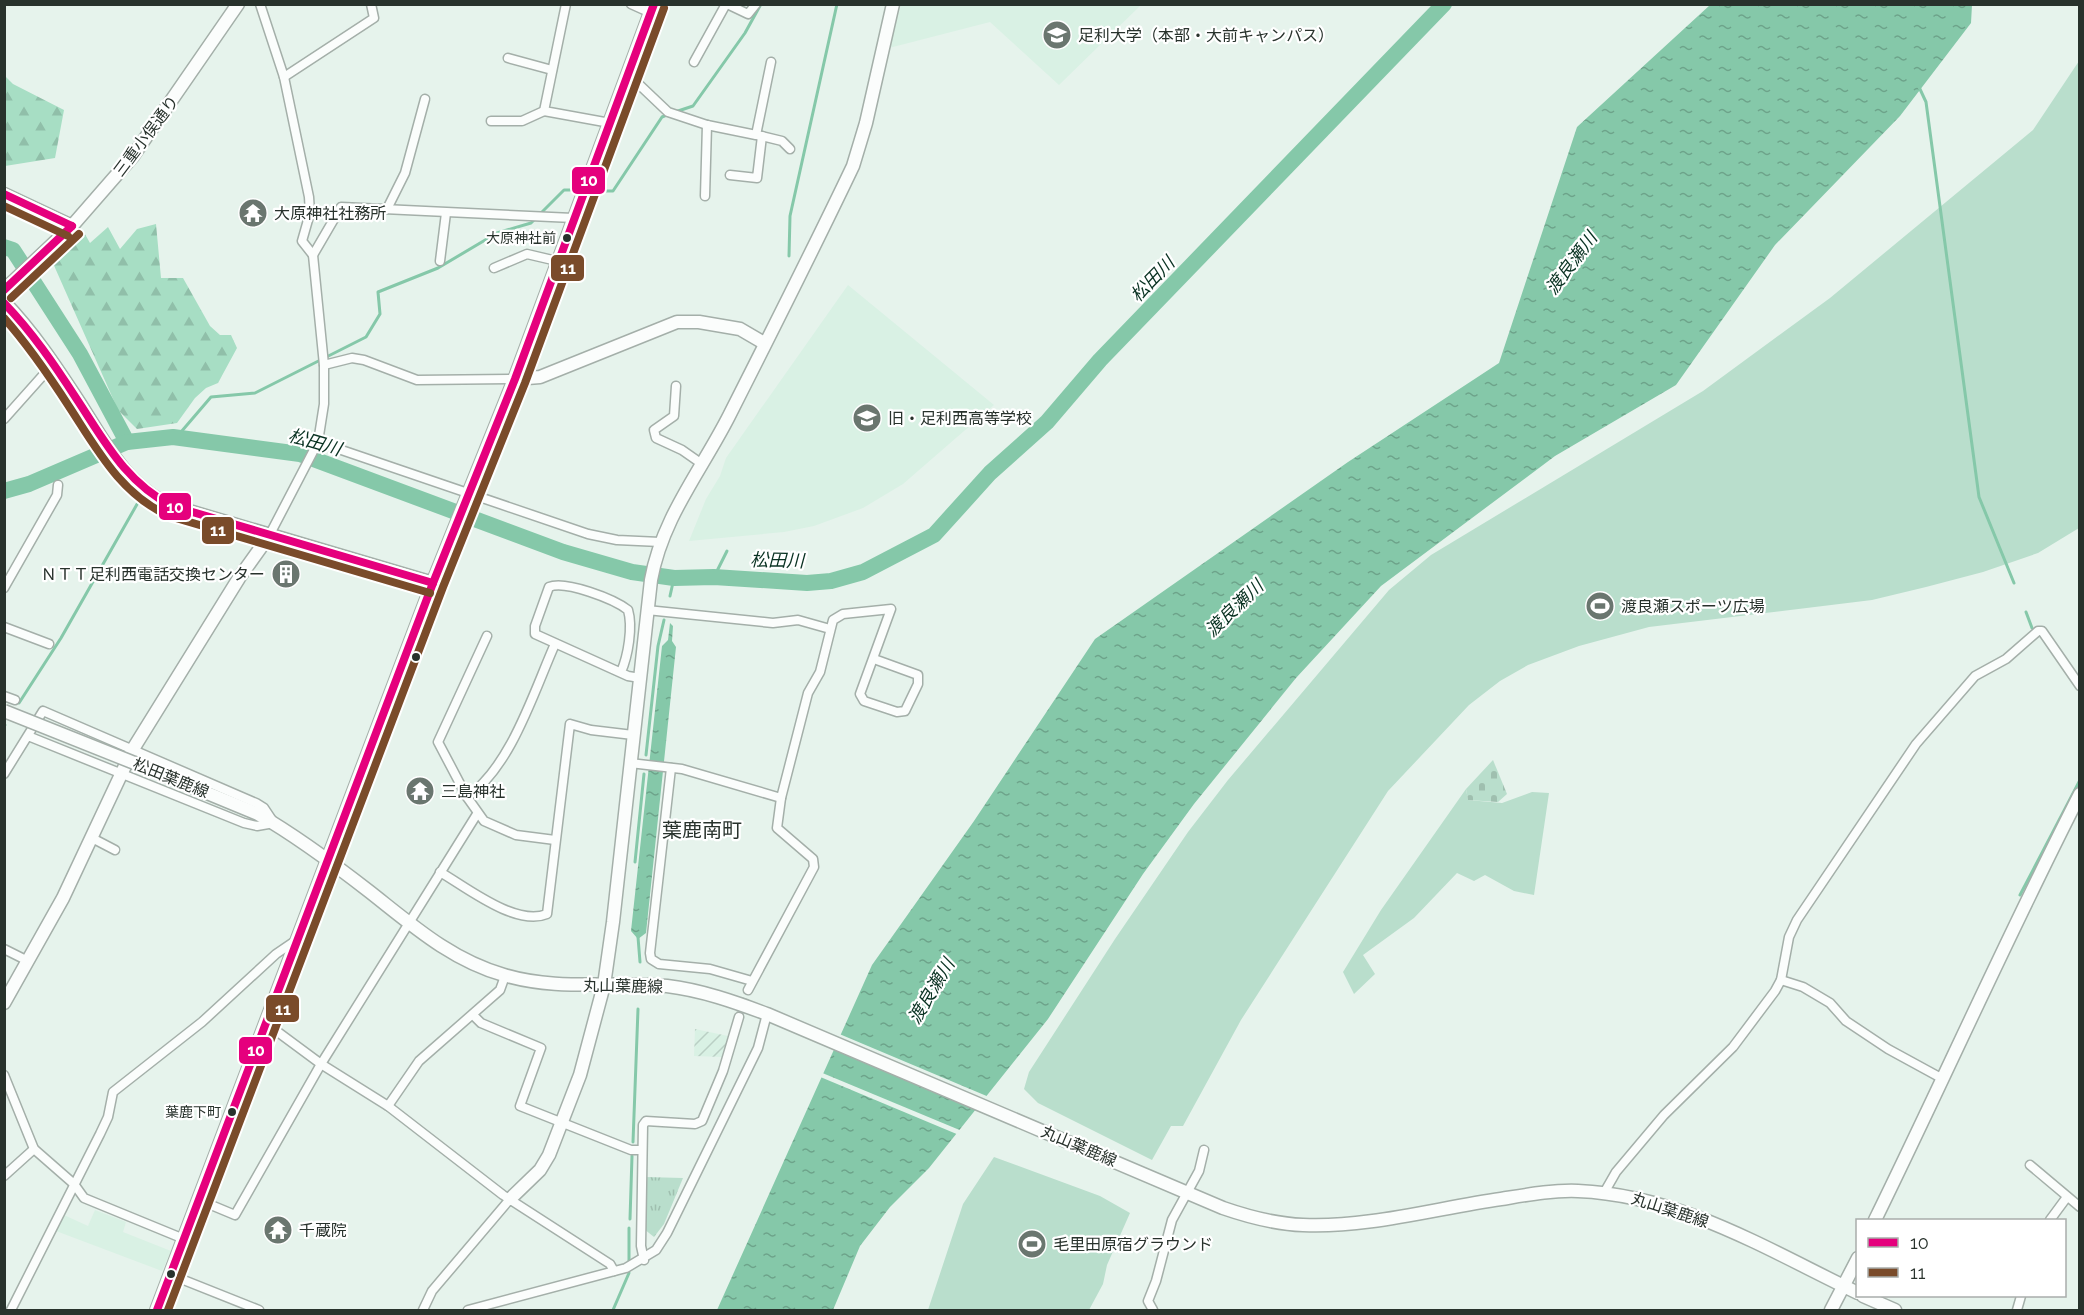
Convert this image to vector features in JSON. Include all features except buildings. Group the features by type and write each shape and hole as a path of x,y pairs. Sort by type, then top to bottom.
{"main road":[{"path":"157,1311 433,583 515,380 557,261 653,9"}],"street":[{"name":"三重小俣通り","path":"7,288 72,226 133,156 238,4"},
{"path":"4,1003 92,838 133,749 239,578 269,536 303,475 317,444 324,404 324,365 313,255 302,241 310,213 284,77 261,4"},
{"path":"284,77 374,18 371,4"},
{"path":"544,111 566,4"},
{"path":"631,4 653,9"},
{"path":"694,62 727,4 748,14 756,4"},
{"path":"423,1311 432,1291 510,1199 540,1170 580,1075 604,985 647,610 659,544 679,501 729,415 853,166 866,123 893,4"},
{"path":"508,58 552,70"},
{"path":"730,175 757,178 759,136 771,62"},
{"path":"628,74 668,112 707,125 782,141 790,149"},
{"path":"387,208 405,173 425,99"},
{"path":"491,121 522,121 544,111 610,123"},
{"path":"705,196 707,125"},
{"path":"4,194 72,226"},
{"path":"313,255 341,207 573,218"},
{"path":"440,261 446,213"},
{"path":"494,268 527,254 557,261"},
{"path":"4,302 54,363 113,455 136,483 164,503 433,583"},
{"path":"324,365 352,358 364,360 417,380 515,380 540,377 677,322 699,322 740,329 764,343"},
{"path":"4,419 54,363"},
{"path":"676,386 674,416 654,430 656,438 682,450 702,464"},
{"path":"317,444 467,497 588,534 617,540 659,544"},
{"path":"4,588 57,495 58,485"},
{"path":"621,672 626,662 630,619 626,607 590,592 560,585 549,587 534,630 535,634 621,672 640,678"},
{"path":"748,990 814,867 813,859 777,828 781,798 808,693 820,672 834,620 843,614 891,609 860,694 864,701 897,712 905,711 918,684 918,675 874,659"},
{"path":"647,610 773,623 798,620 830,629"},
{"path":"4,627 49,644"},
{"path":"1604,1193 1616,1172 1664,1115 1733,1047 1781,981 1789,937 1808,903 1916,744 1975,676 2006,659 2038,631 2042,631 2079,686"},
{"path":"487,636 470,676 438,737 440,746 467,797 484,821 516,835 555,840"},
{"path":"467,797 486,780 506,752 555,644"},
{"path":"4,696 15,700"},
{"name":"松田葉鹿線","path":"4,711 258,814 329,860"},
{"path":"4,774 43,711 256,803 264,808 274,823 257,826 244,823 28,736"},
{"path":"440,872 505,910 519,915 544,915 549,909 555,840 570,724 591,730 633,735"},
{"path":"630,763 668,768 781,798"},
{"path":"668,768 651,959 659,964 710,969 752,981"},
{"path":"1876,1219 2024,903 2078,802"},
{"path":"199,1200 235,1215 321,1064 477,814"},
{"path":"92,838 115,850"},
{"name":"丸山葉鹿線","path":"329,860 408,923 451,953 505,976 540,983 666,986 689,990 773,1017 1223,1208 1268,1221 1317,1225 1543,1193 1604,1193 1647,1200 1765,1245 1856,1292"},
{"path":"10,1311 108,1117 113,1092 202,1023 276,954 298,939"},
{"path":"4,949 28,961"},
{"path":"388,1106 419,1061 500,990 505,976"},
{"path":"1781,981 1803,987 1830,1003 1846,1022 1943,1079"},
{"path":"472,1015 481,1023 542,1048 520,1106 631,1150 641,1149"},
{"path":"644,1260 640,1246 643,1125 646,1121 695,1124 702,1121 723,1071 739,1017"},
{"path":"468,1311 614,1271 644,1260 656,1250 668,1233 773,1017"},
{"path":"267,1024 321,1064 388,1106 510,1199 559,1233 610,1264 614,1271"},
{"path":"4,1075 34,1149 74,1184 84,1198 184,1239"},
{"path":"4,1176 34,1149"},
{"path":"1153,1311 1149,1304 1149,1297 1156,1281 1172,1220 1189,1193 1203,1161 1204,1150"},
{"path":"2030,1165 2079,1206"},
{"path":"2051,1219 2067,1197"},
{"path":"1831,1311 1856,1260"},
{"path":"171,1275 259,1311"},
{"path":"1865,1297 1895,1311"}],"shaded area":[{"name":"足利大学（本部・大前キャンパス）","path":"901,5 1141,5 1059,85 990,22 889,48"},
{"name":"旧・足利西高等学校","path":"848,285 994,405 903,484 863,508 814,526 784,532 689,541 706,499 720,476 726,458"},
{"path":"695,1029 728,1036 722,1057 694,1056"},
{"path":"95,1210 126,1222 123,1232 171,1251 162,1271 56,1231 64,1215 88,1226"}],"green space":[{"name":"渡良瀬スポーツ広場","path":"2079,61 2079,528 2038,553 1983,572 1926,587 1872,600 1649,627 1579,646 1528,665 1500,681 1469,705 1388,791 1241,1020 1183,1126 1171,1126 1152,1160 1038,1103 1024,1089 1029,1072 1188,832 1228,780 1389,590 1431,555 1703,391 1830,298 2033,130"},
{"path":"4,75 13,84 64,110 55,158 5,166"},
{"path":"156,224 161,278 183,278 210,326 220,335 231,335 237,348 218,383 206,388 195,398 177,423 137,429 118,410 52,261 82,229 90,243 108,227 120,249 137,229"},
{"path":"1493,760 1507,794 1498,802 1468,800 1466,789"},
{"path":"1466,789 1468,800 1502,803 1532,792 1549,793 1534,895 1514,891 1485,875 1474,881 1457,873 1414,918 1363,955 1375,974 1354,994 1343,972 1381,910"},
{"name":"毛里田原宿グラウンド","path":"994,1157 1100,1196 1130,1213 1107,1265 1103,1284 1089,1310 928,1310 963,1204"},
{"path":"645,1177 683,1178 664,1224 654,1237 644,1229"}],"water":[{"name":"渡良瀬川","path":"1710,5 1972,5 1971,23 1900,116 1775,245 1676,385 1555,456 1381,586 1296,678 1194,804 1143,874 1048,1019 929,1168 890,1207 860,1246 833,1310 717,1310 872,965 974,821 1095,639 1348,462 1499,363 1577,127"},
{"path":"670,623 673,626 672,641 676,647 646,933 638,939 631,931 662,646 668,640"}],"pier":[{"path":"837,1033 989,1097 980,1109 831,1046"},
{"path":"820,1072 962,1131 959,1135 818,1076"}],"waterway":[{"path":"675,112 693,106 745,33 761,4"},
{"path":"789,256 790,216 837,4"},
{"name":"松田川","path":"4,247 13,250 80,354 127,442 173,437 300,454 563,552 632,572 674,578 714,577 807,583 831,581 863,572 934,535 990,473 1047,422 1100,360 1444,4"},
{"path":"1919,87 1926,102 1979,497 2014,583"},
{"path":"590,191 613,191 662,117 669,114"},
{"path":"540,214 564,190 580,190"},
{"path":"175,439 211,397 255,393 366,337 380,314 378,292 438,268 497,233 531,223 535,219"},
{"path":"4,491 29,484 127,442"},
{"path":"19,703 61,638 140,499 111,467 102,452"},
{"path":"714,577 727,551"},
{"path":"670,596 674,578"},
{"path":"2026,612 2032,628"},
{"path":"646,755 658,646 664,620"},
{"path":"635,862 644,774"},
{"path":"2020,895 2080,780"},
{"path":"638,937 640,962"},
{"path":"633,1142 638,1009"},
{"path":"630,1219 632,1156"},
{"path":"629,1228 629,1261"},
{"path":"613,1310 629,1273"}],"tunnel":[{"path":"739,1017 748,990"}],"transit line":[{"name":"10","path":"157,1310 433,583 515,379 654,4"},
{"name":"11","path":"168,1310 443,587 525,383 664,8"},
{"name":"10","path":"4,194 72,226"},
{"name":"11","path":"4,206 68,236"},
{"name":"10","path":"4,290 72,226"},
{"name":"11","path":"11,298 79,234"},
{"name":"10","path":"4,303 42,349 117,459 141,485 156,496 172,506 433,583"},
{"name":"11","path":"4,318 39,362 112,470 137,496 152,507 169,516 430,593"}],"place":[{"name":"足利大学（本部・大前キャンパス）","path":"1057,35"},
{"name":"大原神社社務所","path":"253,213"},
{"name":"大原神社前","path":"567,238"},
{"name":"旧・足利西高等学校","path":"867,418"},
{"name":"ＮＴＴ足利西電話交換センター","path":"286,574"},
{"name":"渡良瀬スポーツ広場","path":"1600,606"},
{"name":"三島神社","path":"420,791"},
{"name":"葉鹿下町","path":"232,1112"},
{"name":"千蔵院","path":"278,1230"},
{"name":"毛里田原宿グラウンド","path":"1032,1244"}],"district":[{"name":"葉鹿南町","path":"702,830"}]}
